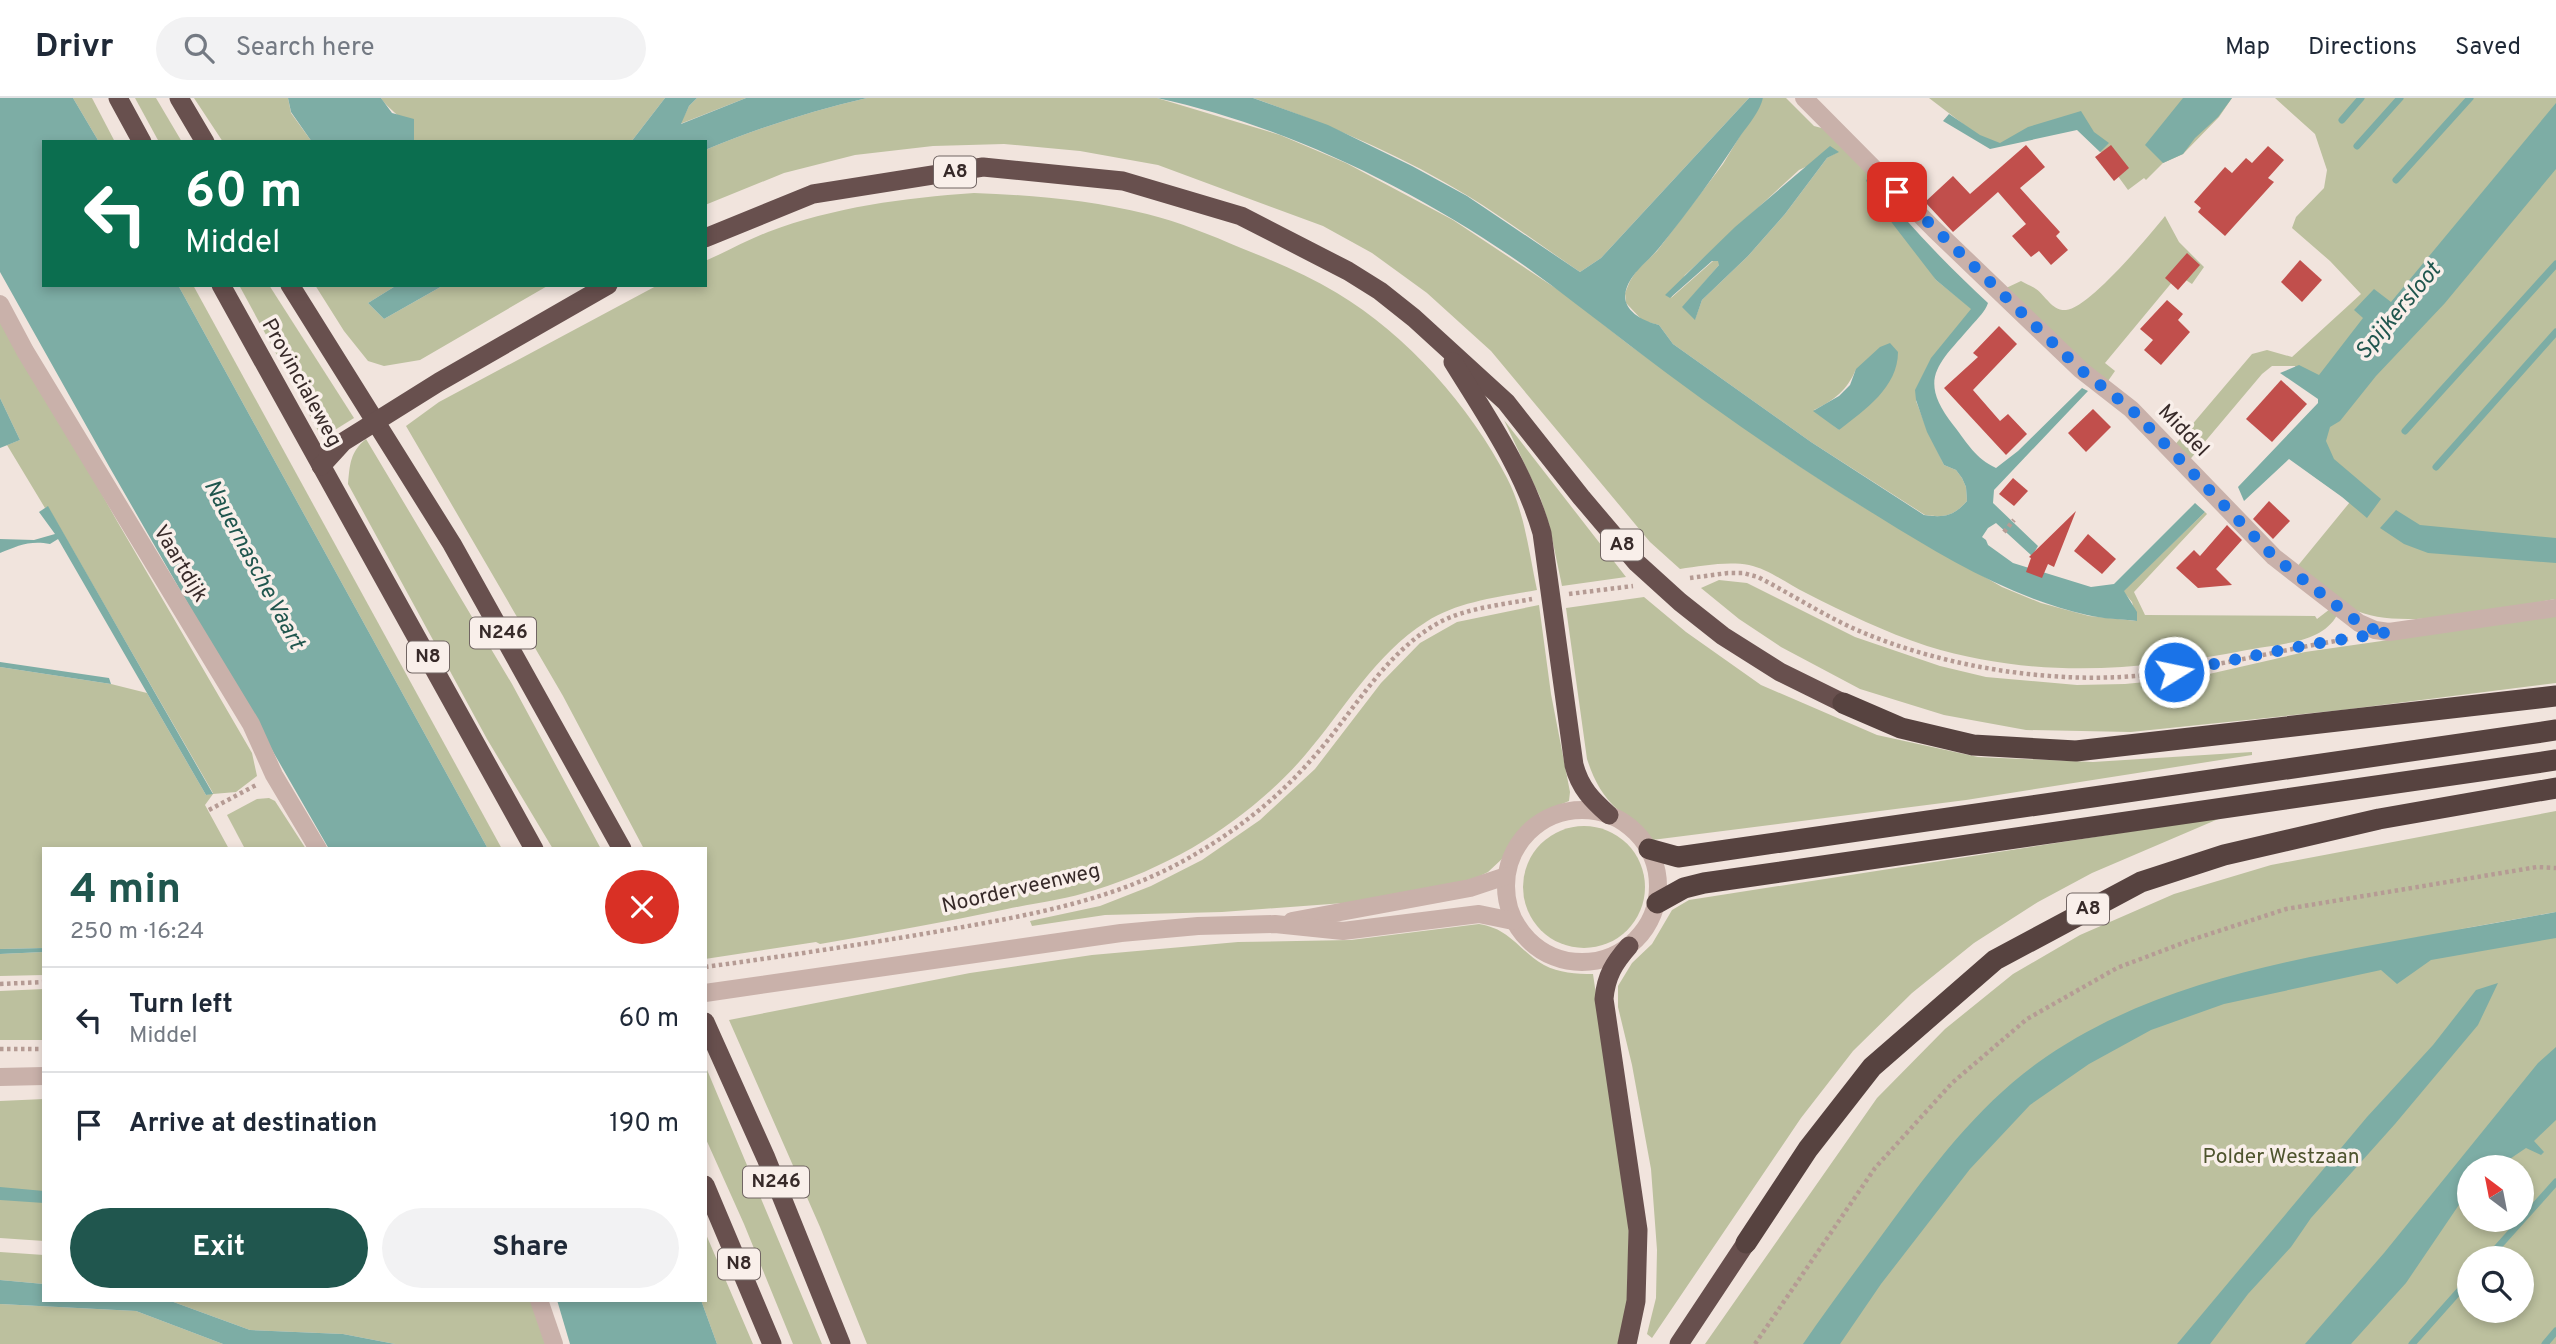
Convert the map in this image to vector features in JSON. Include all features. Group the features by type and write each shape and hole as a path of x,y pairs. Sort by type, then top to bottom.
{"highway":[{"path":"118,98 141,140"},
{"path":"179,98 204,140"},
{"name":"A8","path":"707,237 813,194 983,167 1123,181 1241,216 1281,235 1380,291 1440,341 1506,401 1637,563 1723,636 1769,665 1843,703 1901,728 1973,745 2076,751 2556,696"},
{"name":"Provincialeweg","path":"222,287 321,466"},
{"name":"Provincialeweg","path":"291,287 376,423"},
{"path":"321,466 344,442 439,382 605,287"},
{"name":"A8","path":"1440,341 1499,436 1533,503 1542,533 1574,765 1579,781 1590,798 1609,815"},
{"name":"N246","path":"376,423 452,544 621,847"},
{"name":"N8","path":"321,466 533,847"},
{"path":"1649,849 1678,857 2556,730"},
{"path":"1657,903 1684,888 1704,883 2556,760"},
{"name":"A8","path":"1679,1344 1808,1149 1872,1068 1995,960 2141,882 2224,855 2379,818 2556,788"},
{"path":"1628,1344 1636,1301 1638,1230 1604,999 1612,966 1629,946"},
{"name":"N246","path":"707,1026 766,1158 841,1344"},
{"name":"N8","path":"707,1190 772,1344"}],"street":[{"name":"Middel","path":"1804,98 1934,229 2081,370 2131,409 2274,557 2346,614 2375,630 2389,632 2556,608"},
{"name":"Vaartdijk","path":"0,304 25,351 251,724 274,775 317,847"},
{"path":"1587,811 1609,815 1629,826 1649,849 1658,880 1657,903 1643,932 1629,946 1613,956 1586,963 1560,959 1537,948 1513,921 1506,895 1506,876 1513,854 1526,835 1545,821 1565,814 1587,811"},
{"path":"1275,924 1470,888 1506,876"},
{"path":"707,993 1121,933 1198,926 1275,924 1342,931 1479,914 1513,921"},
{"path":"0,1077 42,1076"},
{"path":"540,1302 554,1344"}],"path":[{"path":"2004,532 2014,520"},
{"path":"1690,578 1742,573 1758,578 1858,630 1953,662 2055,676 2152,675 2348,639"},
{"path":"1564,595 1634,586"},
{"name":"Noorderveenweg","path":"707,967 1000,920 1100,896 1146,879 1191,857 1258,811 1311,761 1380,672 1423,632 1460,613 1538,598"},
{"path":"209,810 274,775"},
{"path":"1755,1344 1875,1168 1952,1083 2027,1019 2117,968 2188,940 2286,909 2537,867 2556,868"},
{"path":"0,984 42,982"},
{"path":"0,1049 42,1049"}],"green space":[{"path":"73,98 92,98 114,140 98,140"},
{"path":"135,98 156,98 181,140 158,140"},
{"path":"194,98 288,98 291,113 311,140 222,140"},
{"path":"381,98 665,98 633,140 414,140 409,128"},
{"path":"697,98 746,98 680,124 689,106"},
{"path":"867,98 1157,98 1280,135 1346,163 1453,220 1569,297 1628,344 1784,456 1855,502 2002,587 2041,603 2089,616 2137,621 2132,602 2123,591 2205,512 2207,514 2134,592 2145,615 2315,616 2317,619 2330,609 2337,615 2321,632 2284,644 2126,667 2047,667 1967,657 1927,646 1865,622 1771,573 1749,565 1705,565 1680,569 1650,542 1491,351 1427,293 1372,253 1323,226 1158,165 1080,151 1004,144 933,146 855,155 784,173 707,204 707,149 745,134"},
{"path":"1253,98 1749,98 1601,258 1580,272 1482,205 1417,167 1336,130"},
{"path":"1763,98 1786,98 1814,126 1829,130 1871,177 1936,280 1972,309 1916,401 1944,465 1956,470 1966,487 1967,501 1958,510 1943,516 1925,515 1811,442 1673,344 1659,325 1643,321 1626,303 1625,293 1637,270 1657,251 1723,164","holes":["1838,152 1827,158 1785,214 1748,256 1702,300 1695,319 1683,307 1719,265 1719,260 1713,261 1671,298 1685,275 1799,170","1856,369 1839,430 1814,410 1839,394"]},
{"path":"1929,98 2232,98 2219,117 2183,154 2163,163 2146,180 2144,178 2128,190 2086,132 2070,122 1992,146"},
{"path":"2275,98 2556,98 2556,599 2453,616 2397,619 2373,616 2353,609 2296,568 2350,502 2284,452 2323,400 2297,372 2295,366 2272,366 2262,374 2187,463 2173,447 2252,354 2267,350 2292,357 2361,294 2330,261 2292,228 2296,217 2324,188 2327,170 2315,134"},
{"path":"974,193 1039,197 1126,209 1207,234 1290,269 1337,293 1363,310 1412,351 1475,425 1513,491 1526,533 1537,590 1452,609 1426,622 1408,635 1376,666 1306,754 1267,794 1207,839 1145,872 1095,890 1051,901 820,944 816,942 707,959 707,847 643,847 563,696 406,426 439,402 654,287 707,287 707,260 760,235 844,210"},
{"path":"2165,216 2179,242 2204,267 2192,284 2178,275 2105,363 2115,371 2108,381 2052,336 2004,289 2021,281 2036,289 2061,310 2076,306 2089,298 2118,270"},
{"path":"179,287 194,287 501,847 487,847"},
{"path":"240,287 270,287 354,418 322,438"},
{"path":"316,287 394,287 368,303 384,319 440,287 546,287 420,360 384,366 368,361 344,331"},
{"path":"0,313 252,753 257,776 236,792 213,794 205,805 228,847 42,847 42,948 0,949 0,667 111,684 147,693 206,795 213,793 48,507 45,508 7,445 20,440 0,398"},
{"path":"1504,420 1626,577 1562,586 1549,524 1540,497"},
{"path":"366,439 512,684 600,847 552,847 487,739 348,484 350,464"},
{"path":"1719,580 1747,583 1855,637 1940,666 1986,677 2077,685 2125,684 2196,677 2305,652 2556,616 2556,683 2342,710 2131,732 2026,730 1944,715 1860,689 1781,647 1739,619 1701,588"},
{"path":"1644,597 1686,632 1761,685 1877,735 1978,757 2093,762 2252,752 2252,755 1966,800 1652,840 1608,800 1587,759 1566,608"},
{"path":"1539,605 1551,694 1570,792 1569,801 1530,821 1518,832 1503,858 1488,872 1466,883 1344,903 1222,912 1105,915 1032,926 1030,921 1100,906 1151,886 1202,860 1260,820 1315,769 1381,683 1420,643 1457,622"},
{"path":"269,798 275,801 305,847 244,847 227,815 257,799"},
{"name":"Polder Westzaan","path":"2556,811 2556,912 2450,931 2556,913 2556,1344 1705,1344 1877,1098 1945,1029 2013,974 2080,935 2174,894 2271,865"},
{"path":"2223,817 2092,873 2038,902 1974,943 1912,993 1853,1051 1801,1118 1652,1338 1647,1334 1656,1298 1657,1250 1651,1169 1632,1065 1618,1007 1618,986 1632,963 1652,944 1672,910 1689,900"},
{"path":"1584,826 1608,830 1627,844 1641,863 1645,887 1641,911 1627,930 1608,944 1584,948 1560,944 1541,930 1527,911 1523,887 1527,863 1541,844 1560,830"},
{"path":"1479,924 1499,930 1550,968 1593,974 1629,1221 1627,1312 1620,1344 867,1344 820,1227 729,1020 970,973 1092,955 1238,942 1351,940"},
{"path":"42,952 42,975 0,976 0,954"},
{"path":"42,989 42,1040 0,1040 0,991"},
{"path":"707,1070 822,1344 793,1344 707,1141"},
{"path":"42,1099 42,1241 0,1238 0,1101"},
{"path":"707,1237 753,1344 717,1344 702,1302 707,1302"},
{"path":"0,1252 42,1255 42,1284 0,1280"},
{"path":"173,1302 532,1302 546,1344 395,1344 343,1334 250,1330"},
{"path":"0,1304 136,1311 223,1344 0,1344"}],"water":[{"name":"Nauernasche Vaart","path":"0,98 73,98 98,140 42,140 42,287 179,287 487,847 328,847 0,272"},
{"path":"288,98 381,98 392,113 414,119 414,140 311,140 291,112"},
{"path":"665,98 697,98 689,106 681,124 746,98 867,98 785,121 707,149 707,140 633,140"},
{"path":"1157,98 1253,98 1328,125 1467,196 1580,272 1601,258 1749,98 1763,98 1754,117 1702,193 1629,282 1625,296 1632,312 1659,325 1673,344 1811,442 1924,515 1943,516 1953,513 1967,501 1966,487 1956,470 1944,465 1927,432 1915,390 1931,358 1971,309 1936,280 1872,197 1866,180 1871,177 1927,243 1988,303 1942,361 1934,383 1943,409 1977,455 1996,468 2018,451 2082,388 2088,391 1994,490 1993,503 2038,546 2032,556 1996,523 1988,528 1982,537 1988,545 2013,563 2091,587 2114,584 2195,503 2205,512 2124,591 2137,612 2137,621 2087,615 2031,598 1954,561 1814,476 1689,390 1525,266 1440,212 1349,164 1302,143 1206,110"},
{"path":"2183,98 2232,98 2183,154 2163,163 2145,145"},
{"name":"Spijkersloot","path":"2556,103 2556,169 2445,303 2376,376 2340,421 2330,427 2326,441 2334,459 2381,499 2367,518 2289,459 2244,501 2238,487 2318,403 2318,399 2280,373 2299,365 2319,375 2363,318 2354,310 2374,289 2391,302"},
{"path":"2081,111 2094,132 2109,143 2100,152 2077,130 1990,149 1943,121 1949,114 1980,135 2000,143 2028,127"},
{"path":"1830,146 1839,152 1827,158 1785,214 1748,256 1702,300 1695,320 1682,307 1719,265 1718,261 1712,261 1670,298 1665,295 1735,227"},
{"path":"394,287 440,287 384,319 368,303"},
{"path":"1890,343 1898,352 1897,365 1886,387 1869,406 1839,430 1813,411 1839,396 1850,385 1856,369 1880,347"},
{"path":"0,398 20,440 0,448"},
{"path":"48,506 213,794 206,795 58,539 50,544 30,543 0,553 0,539 34,540 55,534 39,512"},
{"path":"2396,510 2420,525 2556,538 2556,563 2428,553 2404,544 2380,528"},
{"path":"0,662 109,678 111,684 0,667"},
{"path":"2556,912 2556,938 2431,960 2397,984 2381,970 2224,1004 2151,1030 2089,1064 2030,1105 1970,1169 1881,1284 1840,1344 1803,1344 1906,1202 1957,1138 2015,1081 2075,1039 2157,1000 2244,972 2333,952"},
{"path":"42,948 42,952 0,954 0,949"},
{"path":"2498,983 2478,1025 2311,1218 2291,1247 2248,1294 2210,1344 2177,1344 2367,1117 2433,1045 2476,990"},
{"path":"2556,1047 2556,1120 2534,1141 2544,1152 2541,1155 2526,1148 2516,1155 2463,1155 2538,1063"},
{"path":"2457,1163 2457,1208 2406,1283 2351,1344 2305,1344"},
{"path":"0,1187 42,1191 42,1203 0,1200"},
{"path":"0,1280 42,1284 42,1302 173,1302 250,1330 343,1334 395,1344 223,1344 136,1311 0,1304"},
{"path":"558,1302 702,1302 717,1344 570,1344"}],"building":[{"path":"2026,145 2045,167 2020,188 2060,232 2056,236 2068,250 2051,265 2039,251 2031,257 2012,236 2026,224 1998,192 1953,232 1925,202 1953,176 1970,194"},
{"path":"2111,145 2129,168 2114,181 2095,157"},
{"path":"2268,146 2284,160 2268,178 2274,182 2225,236 2198,212 2201,208 2194,202 2225,167 2232,173 2246,158 2252,163"},
{"path":"2187,253 2200,265 2178,290 2165,278"},
{"path":"2300,260 2322,280 2302,302 2281,282"},
{"path":"2167,300 2183,314 2178,320 2190,332 2161,365 2144,350 2153,340 2140,329"},
{"path":"1999,326 2017,344 1973,390 2000,421 2008,414 2027,434 2006,455 1944,388 1978,357 1973,353"},
{"path":"2281,380 2307,404 2272,442 2246,419"},
{"path":"2093,409 2111,427 2086,452 2068,433"},
{"path":"2013,478 2028,491 2014,506 1999,494"},
{"path":"2269,501 2290,521 2273,539 2253,519"},
{"path":"2076,511 2054,567 2048,564 2042,578 2026,572 2031,558 2029,557"},
{"path":"2227,525 2242,540 2216,569 2232,585 2198,588 2176,568 2194,550 2200,556"},
{"path":"2088,534 2116,559 2102,574 2074,551"}],"waterway":[{"path":"2342,120 2361,98"},
{"path":"2357,146 2400,98"},
{"path":"2396,180 2470,98"},
{"path":"2405,431 2556,264"},
{"path":"2436,467 2556,332"},
{"path":"2499,1246 2556,1182"},
{"path":"2412,1344 2457,1293"},
{"path":"2545,1344 2556,1331"}],"route":[{"path":"1897,192 2081,370 2131,409 2274,557 2359,623 2375,630 2389,632 2307,645 2174,672"}]}
